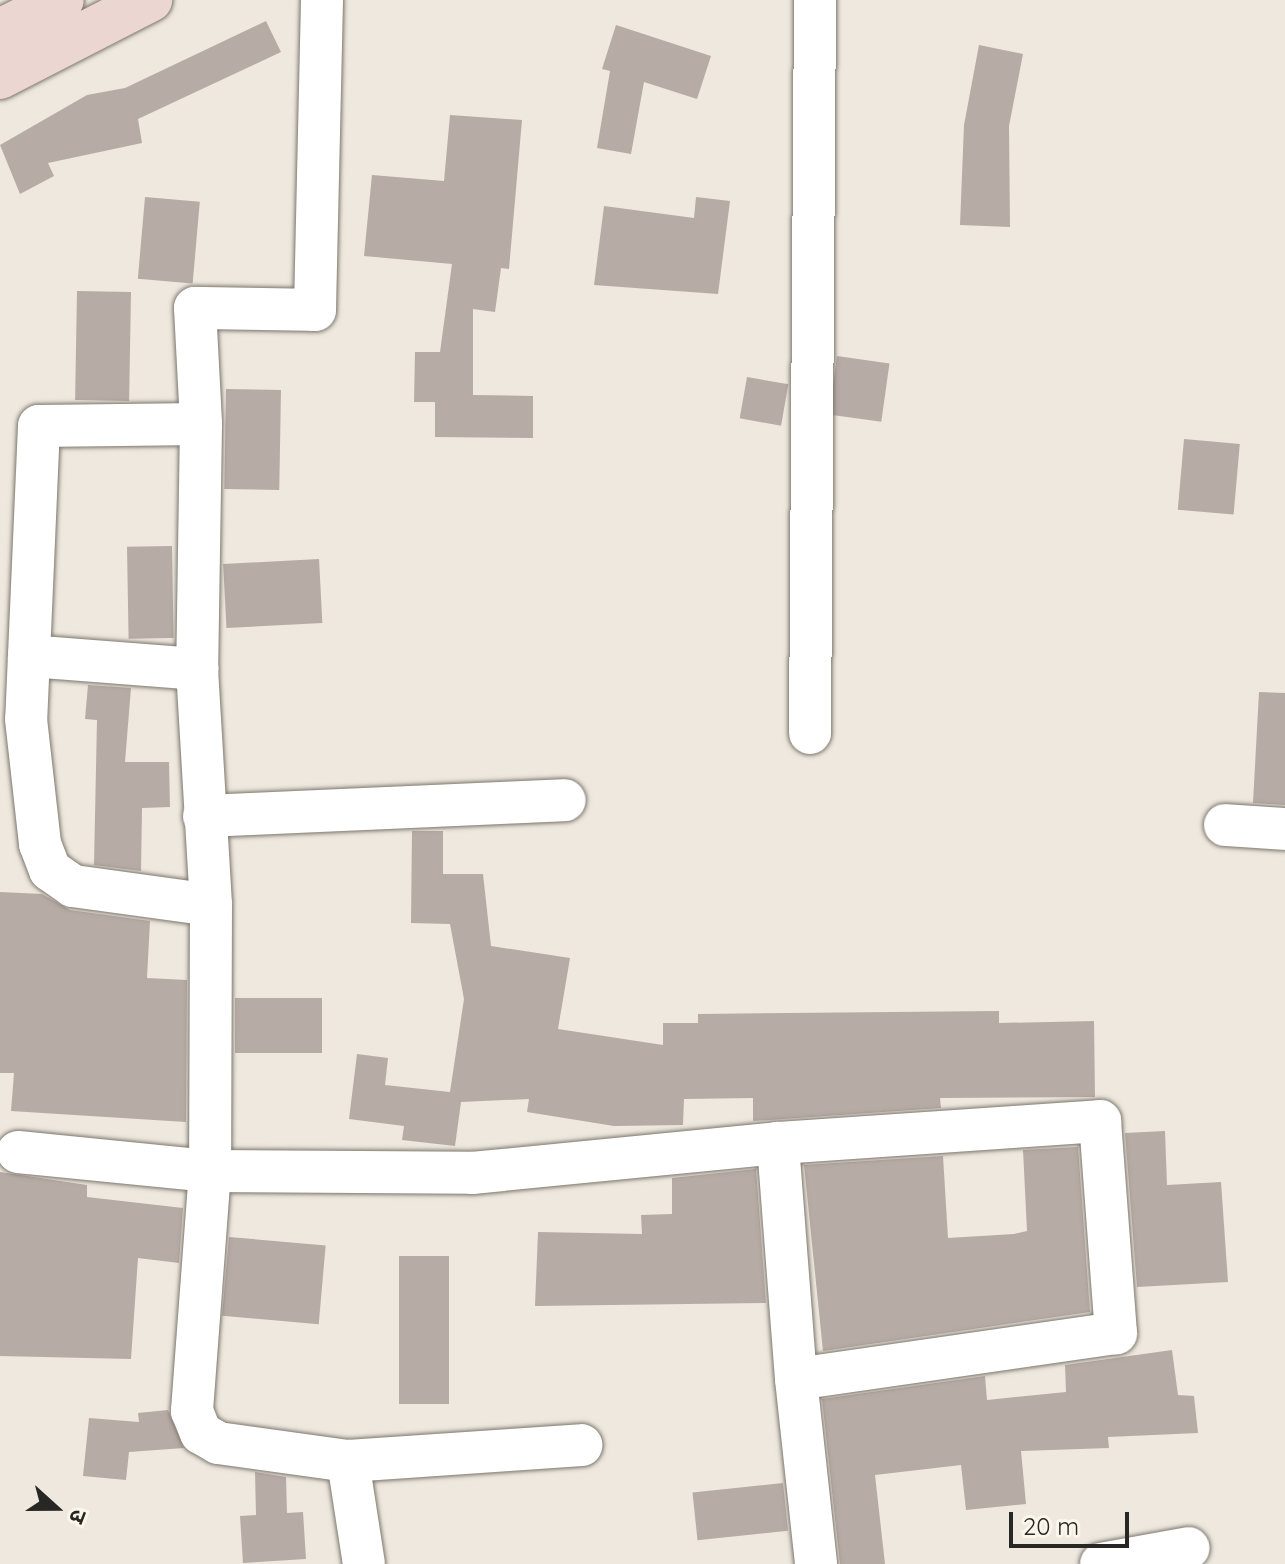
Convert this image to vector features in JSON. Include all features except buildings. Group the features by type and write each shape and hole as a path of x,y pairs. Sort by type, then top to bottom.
{"main road":[{"path":"0,31 62,0"},
{"path":"0,77 150,0"}],"street":[{"path":"322,0 315,310 195,308 201,424 197,669 211,905 210,1171 192,1411 201,1433 218,1443 348,1461 581,1445"},
{"path":"810,733 815,0"},
{"path":"201,424 39,426 29,656 13,717 50,870 73,886 211,905"},
{"path":"29,656 197,669"},
{"path":"204,816 565,800"},
{"path":"1225,825 1285,829"},
{"path":"18,1152 210,1171 472,1173 778,1143 1100,1121 1116,1333 796,1379"},
{"path":"778,1143 796,1379 816,1564"},
{"path":"348,1461 364,1564"},
{"path":"1101,1564 1189,1548"}]}
